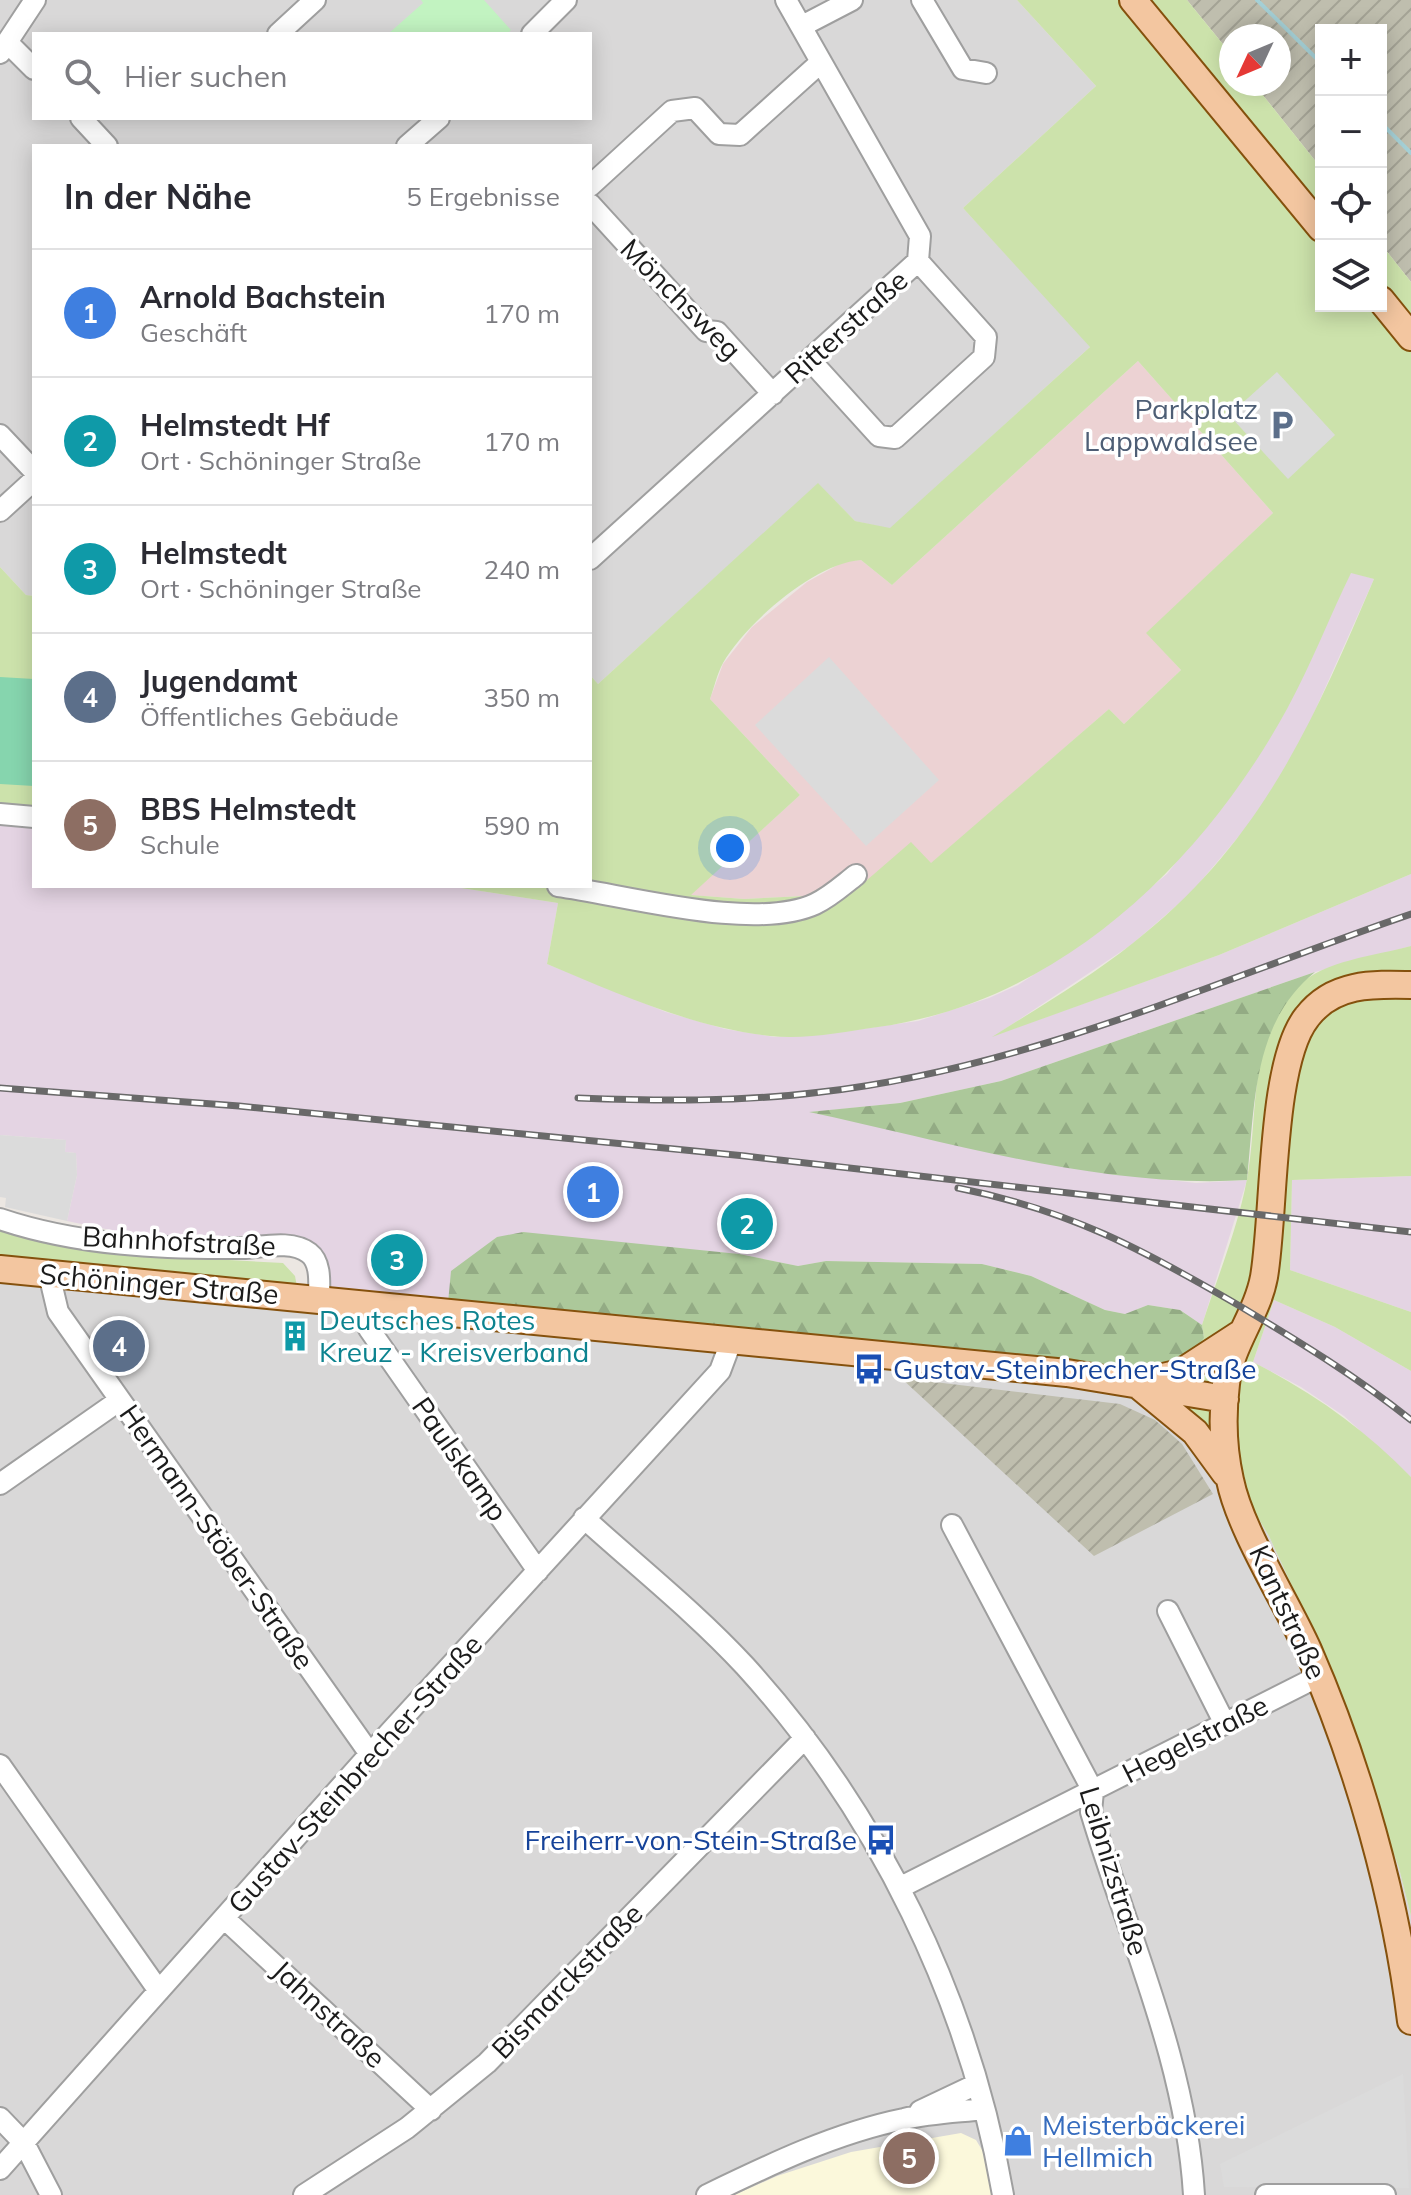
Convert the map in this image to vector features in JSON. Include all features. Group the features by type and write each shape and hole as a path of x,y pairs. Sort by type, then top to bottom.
{"main road":[{"path":"1133,0 1315,221"},
{"path":"1387,307 1411,337"},
{"name":"Kantstraße","path":"1411,985 1367,984 1349,988 1317,1005 1306,1018 1288,1055 1264,1278 1229,1366 1224,1441 1230,1482 1319,1676 1377,1853 1398,1935 1411,2021"},
{"name":"Schöninger Straße","path":"0,1269 732,1339 1135,1383 1225,1399"},
{"path":"1135,1383 1180,1373 1240,1334"},
{"path":"1135,1383 1195,1432 1230,1482"}],"street":[{"path":"32,68 4,47 35,0"},
{"path":"280,32 315,0"},
{"path":"534,32 566,0"},
{"name":"Ritterstraße","path":"592,557 918,261 920,236 786,0"},
{"path":"802,26 852,0"},
{"path":"922,0 963,69 986,73"},
{"path":"592,184 672,111 695,108 719,134 740,135 820,63"},
{"path":"409,144 437,120"},
{"path":"92,122 106,144"},
{"name":"Mönchsweg","path":"592,206 706,331 717,332 773,394"},
{"path":"810,360 879,436 895,438 984,357 986,337 918,261"},
{"path":"0,435 32,469"},
{"path":"0,511 32,482"},
{"path":"0,814 32,817"},
{"path":"571,888 724,912 777,913 816,904 856,875"},
{"name":"Bahnhofstraße","path":"0,1219 47,1233 110,1242 226,1248 294,1246 310,1253 317,1263 319,1299"},
{"name":"Hermann-Stöber-Straße","path":"49,1274 58,1312 370,1754"},
{"name":"Paulskamp","path":"370,1303 369,1329 538,1571"},
{"name":"Gustav-Steinbrecher-Straße","path":"0,2169 370,1754 720,1371 732,1339"},
{"path":"0,1484 120,1400"},
{"path":"584,1518 742,1663 805,1738 875,1844 899,1888 951,2009 984,2109 1003,2195"},
{"name":"Leibnizstraße","path":"952,1525 1093,1791 1091,1812 1147,1974 1172,2062 1194,2195"},
{"path":"1168,1611 1225,1724"},
{"name":"Hegelstraße","path":"899,1888 1319,1676"},
{"name":"Bismarckstraße","path":"304,2195 431,2110 487,2063 805,1738"},
{"path":"0,1765 159,1991"},
{"name":"Jahnstraße","path":"225,1919 431,2110"},
{"path":"707,2195 801,2152 905,2118 977,2084"},
{"path":"905,2118 984,2109"},
{"path":"0,2118 24,2143 51,2195"},
{"path":"1266,2195 1385,2195"}],"shaded area":[{"path":"0,0 1017,0 1096,86 963,208 1091,346 890,529 855,521 818,484 598,684 592,677 592,144 32,144 32,596 26,595 0,567"},
{"path":"1187,0 1411,0 1411,282 1387,252 1387,24 1315,24 1315,160 1264,96 1291,96 1291,24 1219,24 1219,39"},
{"path":"1138,361 1273,513 1147,633 1181,670 1124,724 1109,709 931,864 859,887 820,891 805,896 744,899 690,895 800,795 710,699 723,664 752,627 807,582 845,561 861,560 892,585"},
{"name":"Parkplatz Lappwaldsee","path":"1277,372 1335,435 1288,479 1229,415"},
{"path":"1351,572 1374,579 1296,753 1250,823 1190,894 1131,945 996,1035 1219,955 1411,874 1411,946 1315,972 1001,1081 900,1103 812,1112 1090,1171 1196,1183 1247,1180 1202,1325 1180,1310 1148,1305 1125,1314 1105,1310 1031,1276 982,1264 826,1261 798,1266 739,1254 497,1237 479,1252 448,1303 316,1289 311,1259 299,1252 159,1240 67,1221 77,1175 76,1153 65,1152 66,1140 0,1135 0,825 32,827 32,888 461,888 558,903 547,964 666,1012 725,1029 774,1037 826,1034 918,1021 989,998 1018,985 1087,940 1167,874 1265,746 1287,708"},
{"path":"829,657 939,780 866,846 755,725"},
{"path":"0,1135 66,1140 65,1152 76,1153 77,1175 67,1221 5,1207 6,1198 0,1197"},
{"path":"1411,1176 1411,1312 1290,1270 1292,1180"},
{"path":"0,1255 746,1335 1105,1368 1205,1430 1269,1536 1318,1642 1399,1868 1411,1916 1411,2195 0,2195"},
{"path":"1274,1300 1335,1327 1411,1371 1411,1477 1344,1416 1301,1387 1253,1362"},
{"path":"901,1378 1120,1404 1155,1420 1182,1444 1213,1494 1094,1556"},
{"path":"1403,2074 1409,2188 1224,2187 1220,2164"},
{"path":"961,2133 976,2140 991,2165 997,2195 734,2195 777,2176 851,2152"}],"green space":[{"path":"421,0 484,0 511,30 390,32 423,3"},
{"path":"1017,0 1187,0 1219,39 1219,96 1264,96 1315,160 1315,312 1387,312 1387,252 1411,282 1411,874 1219,955 992,1037 1133,943 1178,905 1249,822 1304,732 1374,579 1351,573 1304,676 1252,766 1213,821 1168,871 1118,917 1065,956 1006,989 944,1013 878,1027 797,1037 741,1032 712,1025 628,998 547,964 558,903 461,888 592,888 592,677 598,684 818,483 855,521 890,528 1090,347 963,208 1096,86","holes":["1138,361 1273,513 1146,633 1181,670 1124,724 1109,709 931,863 911,842 859,887 846,874 805,896 744,899 691,895 800,795 710,699 721,667 748,630 803,583 843,564 861,560 892,585"]},
{"path":"0,567 26,595 32,596 32,827 0,825"},
{"path":"0,677 32,679 32,786 0,784"},
{"path":"1411,946 1411,1176 1292,1180 1290,1270 1411,1312 1411,1371 1335,1327 1274,1300 1253,1362 1337,1413 1411,1477 1411,1916 1399,1868 1318,1642 1269,1536 1205,1430 1144,1373 1204,1338 1202,1325 1233,1234 1247,1179 1262,1053 1281,1007 1297,987 1321,971 1351,960"},
{"path":"1315,972 1294,993 1279,1015 1268,1040 1255,1095 1247,1180 1192,1181 1082,1170 1026,1161 809,1112 900,1103 1001,1081"},
{"path":"0,1227 102,1253 283,1263 295,1276 297,1287 0,1255"},
{"path":"523,1232 739,1254 798,1266 826,1261 982,1264 1031,1276 1105,1310 1125,1314 1148,1305 1180,1310 1202,1325 1204,1338 1181,1364 1144,1373 448,1303 451,1271 497,1237"}],"waterway":[{"path":"1257,0 1315,57"},
{"path":"1387,129 1411,153"}],"railway":[{"path":"578,1098 761,1098 897,1080 972,1064 1120,1019 1411,914"},
{"path":"0,1088 239,1106 745,1156 1411,1232"},
{"path":"958,1188 1035,1208 1136,1249 1305,1346 1411,1420"}],"place":[{"name":"Parkplatz Lappwaldsee","path":"1282,425"},
{"name":"Arnold Bachstein","path":"593,1192"},
{"name":"Helmstedt Hf","path":"747,1224"},
{"name":"Helmstedt","path":"397,1260"},
{"name":"Deutsches Rotes Kreuz - Kreisverband","path":"295,1336"},
{"name":"Jugendamt","path":"119,1346"},
{"name":"Gustav-Steinbrecher-Straße","path":"869,1369"},
{"name":"Freiherr-von-Stein-Straße","path":"881,1840"},
{"name":"Meisterbäckerei Hellmich","path":"1018,2141"},
{"name":"BBS Helmstedt","path":"909,2158"}]}
